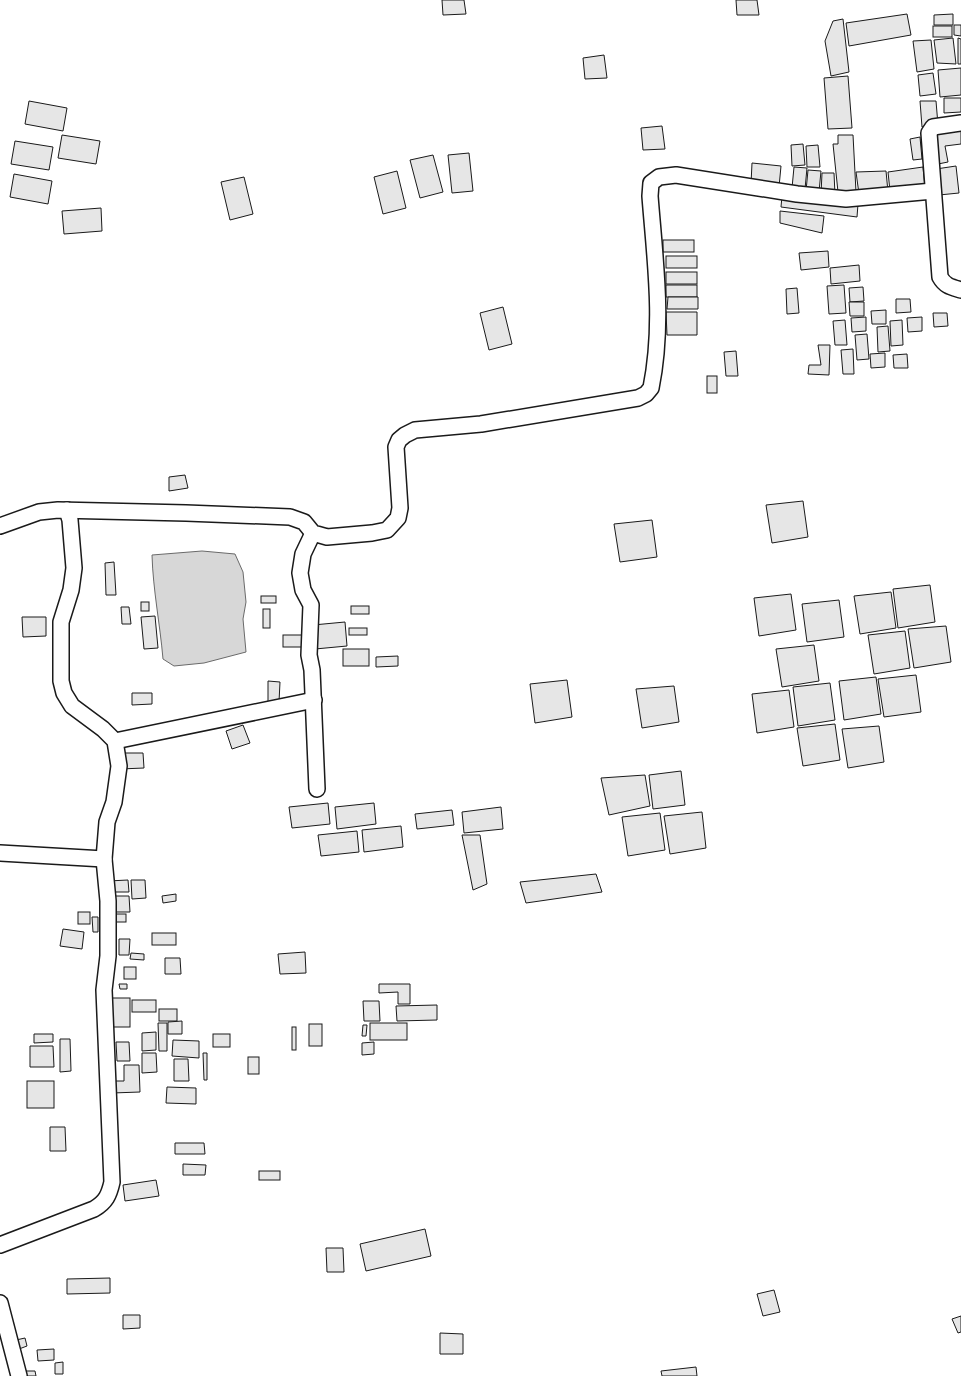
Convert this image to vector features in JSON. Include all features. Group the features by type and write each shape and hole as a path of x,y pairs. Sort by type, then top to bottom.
{"street":[{"path":"961,122 934,127 930,130 929,134 940,277 948,286 961,290"},
{"path":"0,526 39,512 67,510 290,517 304,522 312,533 327,537 387,530 398,518 400,499 396,447 399,440 405,435 415,430 480,424 638,398 646,394 651,388 658,338 658,292 650,196 651,183 659,177 676,175 797,194 846,199 933,191"},
{"path":"0,1245 103,1204 109,1195 112,1182 104,990 108,956 108,901 104,859 107,822 114,802 119,766 115,741 103,729 72,706 64,693 61,681 61,622 71,590 74,568 70,520 67,510"},
{"path":"312,533 303,554 300,573 303,590 311,605 309,655 314,700 317,788"},
{"path":"115,741 314,700"},
{"path":"0,853 104,859"},
{"path":"0,1303 19,1376"}],"shaded area":[{"path":"202,551 235,554 243,572 246,602 243,619 246,652 204,663 174,666 163,659 152,555"}],"building":[{"path":"442,0 464,0 466,14 443,15"},
{"path":"736,0 757,0 759,15 737,15"},
{"path":"907,14 911,35 849,46 846,23"},
{"path":"953,14 953,25 934,25 934,15"},
{"path":"843,19 849,72 831,76 825,41 833,21"},
{"path":"954,25 961,25 961,36 954,35"},
{"path":"933,26 952,26 952,37 933,37"},
{"path":"953,38 956,64 937,63 934,40"},
{"path":"958,38 961,39 961,64 958,64"},
{"path":"931,40 934,69 917,72 913,41"},
{"path":"604,55 607,78 585,79 583,58"},
{"path":"961,68 961,95 940,97 938,70"},
{"path":"933,73 936,94 920,96 918,75"},
{"path":"848,76 852,128 828,129 824,78"},
{"path":"944,98 961,98 961,112 944,113"},
{"path":"29,101 67,108 63,131 25,124"},
{"path":"920,101 936,101 938,125 922,127"},
{"path":"662,126 665,149 643,150 641,128"},
{"path":"961,129 961,144 945,146 948,162 938,164 933,133"},
{"path":"62,135 100,141 96,164 58,158"},
{"path":"838,135 853,135 856,192 838,192 833,144 838,144"},
{"path":"920,137 922,159 913,160 910,139"},
{"path":"15,141 53,147 49,170 11,164"},
{"path":"803,144 805,165 792,166 791,145"},
{"path":"818,145 820,167 807,167 806,146"},
{"path":"469,153 473,191 452,193 448,155"},
{"path":"433,155 443,192 420,198 410,160"},
{"path":"752,163 781,166 779,187 751,184"},
{"path":"956,166 959,193 939,195 936,169"},
{"path":"794,167 807,168 805,189 792,188"},
{"path":"923,167 925,188 890,191 888,172"},
{"path":"808,170 821,171 819,192 806,191"},
{"path":"397,171 406,208 383,214 374,177"},
{"path":"886,171 888,192 859,194 856,172"},
{"path":"822,173 834,173 835,195 821,194"},
{"path":"14,174 52,181 48,204 10,197"},
{"path":"244,177 253,214 230,220 221,182"},
{"path":"782,196 858,204 857,217 781,207"},
{"path":"101,208 102,231 64,234 62,211"},
{"path":"780,211 824,216 822,233 780,223"},
{"path":"663,240 694,240 694,252 663,252"},
{"path":"828,251 829,267 801,270 799,253"},
{"path":"666,256 697,256 697,268 666,268"},
{"path":"859,265 860,281 831,284 830,268"},
{"path":"666,272 697,272 697,284 666,284"},
{"path":"666,285 697,285 697,297 666,297"},
{"path":"844,285 846,313 829,314 827,286"},
{"path":"863,287 864,301 850,302 849,288"},
{"path":"797,288 799,313 787,314 786,289"},
{"path":"668,297 698,297 698,309 667,309"},
{"path":"896,299 910,299 911,312 896,313"},
{"path":"849,302 864,302 864,316 850,316"},
{"path":"503,307 512,344 489,350 480,313"},
{"path":"886,310 886,324 872,324 871,311"},
{"path":"666,312 697,312 697,335 667,335"},
{"path":"933,313 947,313 948,326 934,327"},
{"path":"866,317 866,331 852,332 851,318"},
{"path":"922,317 922,331 908,332 907,318"},
{"path":"845,320 847,345 835,345 833,321"},
{"path":"902,320 903,345 891,346 890,321"},
{"path":"888,326 890,351 878,352 877,327"},
{"path":"867,334 869,359 857,360 855,335"},
{"path":"818,345 830,345 829,375 808,374 809,365 821,365"},
{"path":"853,349 854,374 843,374 841,350"},
{"path":"736,351 738,376 726,376 724,352"},
{"path":"885,353 885,367 871,368 870,354"},
{"path":"907,354 908,368 894,368 893,355"},
{"path":"707,376 717,376 717,393 707,393"},
{"path":"185,475 188,488 169,491 169,477"},
{"path":"803,501 808,537 772,543 766,505"},
{"path":"652,520 657,557 620,562 614,524"},
{"path":"114,562 116,595 106,595 105,563"},
{"path":"930,585 935,622 898,628 893,589"},
{"path":"891,592 896,628 860,634 854,596"},
{"path":"791,594 796,630 759,636 754,598"},
{"path":"261,596 276,596 276,603 261,603"},
{"path":"839,600 844,637 807,642 802,604"},
{"path":"141,602 149,602 149,611 141,611"},
{"path":"351,606 369,606 369,614 351,614"},
{"path":"121,607 129,607 131,624 122,624"},
{"path":"263,609 270,609 270,628 263,628"},
{"path":"155,616 158,648 144,649 141,617"},
{"path":"22,617 46,617 46,636 23,637"},
{"path":"345,622 347,646 315,649 313,625"},
{"path":"946,626 951,662 914,668 908,629"},
{"path":"349,628 367,628 367,635 349,635"},
{"path":"905,631 910,668 874,674 868,635"},
{"path":"283,635 303,635 303,647 283,647"},
{"path":"814,645 819,681 782,687 776,649"},
{"path":"343,649 369,649 369,666 343,666"},
{"path":"398,656 398,666 376,667 376,657"},
{"path":"916,675 921,712 884,717 878,679"},
{"path":"876,677 881,714 844,720 839,681"},
{"path":"567,680 572,717 535,723 530,684"},
{"path":"268,681 280,682 279,702 268,702"},
{"path":"830,683 835,720 798,726 793,687"},
{"path":"674,686 679,722 642,728 636,689"},
{"path":"789,690 794,727 757,733 752,694"},
{"path":"132,693 152,693 152,704 132,705"},
{"path":"835,724 840,760 803,766 797,728"},
{"path":"243,725 250,743 232,749 226,731"},
{"path":"879,726 884,762 848,768 842,729"},
{"path":"119,753 143,753 144,768 120,769"},
{"path":"681,771 685,805 653,809 649,775"},
{"path":"645,775 650,806 609,815 601,778"},
{"path":"328,803 330,824 292,828 289,807"},
{"path":"374,803 376,824 337,829 335,807"},
{"path":"501,807 503,829 464,833 462,812"},
{"path":"452,810 454,825 417,829 415,814"},
{"path":"702,812 706,848 670,854 664,816"},
{"path":"660,813 665,850 628,856 622,817"},
{"path":"401,826 403,847 364,852 362,830"},
{"path":"357,831 359,852 321,856 318,835"},
{"path":"462,835 480,835 487,884 473,890"},
{"path":"596,874 602,892 526,903 520,882"},
{"path":"128,880 129,892 109,892 108,881"},
{"path":"131,880 145,880 146,898 132,899"},
{"path":"176,894 176,901 163,903 162,896"},
{"path":"111,896 129,896 130,912 111,912"},
{"path":"78,912 90,912 90,924 78,924"},
{"path":"113,914 126,914 126,922 113,922"},
{"path":"92,917 98,917 98,932 93,932"},
{"path":"63,929 84,932 82,949 60,946"},
{"path":"152,933 176,933 176,945 152,945"},
{"path":"119,939 130,939 129,955 119,955"},
{"path":"305,952 306,973 280,974 278,954"},
{"path":"131,953 144,954 144,960 130,959"},
{"path":"165,958 180,958 181,974 165,974"},
{"path":"124,967 136,967 136,979 124,979"},
{"path":"119,984 127,984 127,989 120,989"},
{"path":"379,984 410,984 410,1004 398,1004 398,992 379,993"},
{"path":"108,998 130,998 130,1027 108,1027"},
{"path":"132,1000 156,1000 156,1012 132,1012"},
{"path":"363,1001 379,1001 380,1021 364,1021"},
{"path":"437,1005 437,1020 397,1021 396,1006"},
{"path":"159,1009 177,1009 177,1021 159,1021"},
{"path":"182,1021 182,1034 168,1034 168,1022"},
{"path":"158,1023 167,1023 167,1051 159,1051"},
{"path":"370,1023 407,1023 407,1040 370,1040"},
{"path":"309,1024 322,1024 322,1046 309,1046"},
{"path":"363,1025 367,1025 366,1036 362,1036"},
{"path":"292,1027 296,1027 296,1050 292,1050"},
{"path":"156,1032 156,1050 142,1051 142,1033"},
{"path":"34,1034 53,1034 53,1042 34,1043"},
{"path":"213,1034 230,1034 230,1047 213,1047"},
{"path":"60,1039 70,1039 71,1071 60,1072"},
{"path":"173,1040 199,1041 199,1058 172,1056"},
{"path":"116,1042 129,1042 130,1061 117,1061"},
{"path":"374,1042 374,1054 362,1055 362,1043"},
{"path":"30,1046 53,1046 54,1067 30,1067"},
{"path":"142,1053 156,1053 157,1072 142,1073"},
{"path":"203,1053 207,1053 207,1080 204,1080"},
{"path":"248,1057 259,1057 259,1074 248,1074"},
{"path":"174,1059 188,1059 189,1081 174,1081"},
{"path":"124,1065 139,1065 140,1092 112,1093 112,1081 124,1081"},
{"path":"27,1081 54,1081 54,1108 27,1108"},
{"path":"167,1087 196,1088 196,1104 166,1103"},
{"path":"50,1127 65,1127 66,1151 50,1151"},
{"path":"175,1143 204,1143 205,1154 175,1154"},
{"path":"183,1164 206,1165 205,1175 183,1175"},
{"path":"259,1171 280,1171 280,1180 259,1180"},
{"path":"156,1180 159,1196 125,1201 123,1185"},
{"path":"425,1229 431,1256 366,1271 360,1244"},
{"path":"326,1248 343,1248 344,1272 327,1272"},
{"path":"110,1278 110,1293 67,1294 67,1279"},
{"path":"774,1290 780,1312 763,1316 757,1294"},
{"path":"123,1315 140,1315 140,1328 123,1329"},
{"path":"961,1316 961,1332 958,1333 952,1319"},
{"path":"440,1333 463,1334 463,1354 440,1354"},
{"path":"25,1338 27,1346 19,1349 16,1340"},
{"path":"54,1349 54,1360 38,1361 37,1350"},
{"path":"63,1362 63,1374 55,1374 55,1363"},
{"path":"696,1367 697,1376 662,1376 661,1371"},
{"path":"25,1371 35,1371 36,1376 25,1376"}]}
